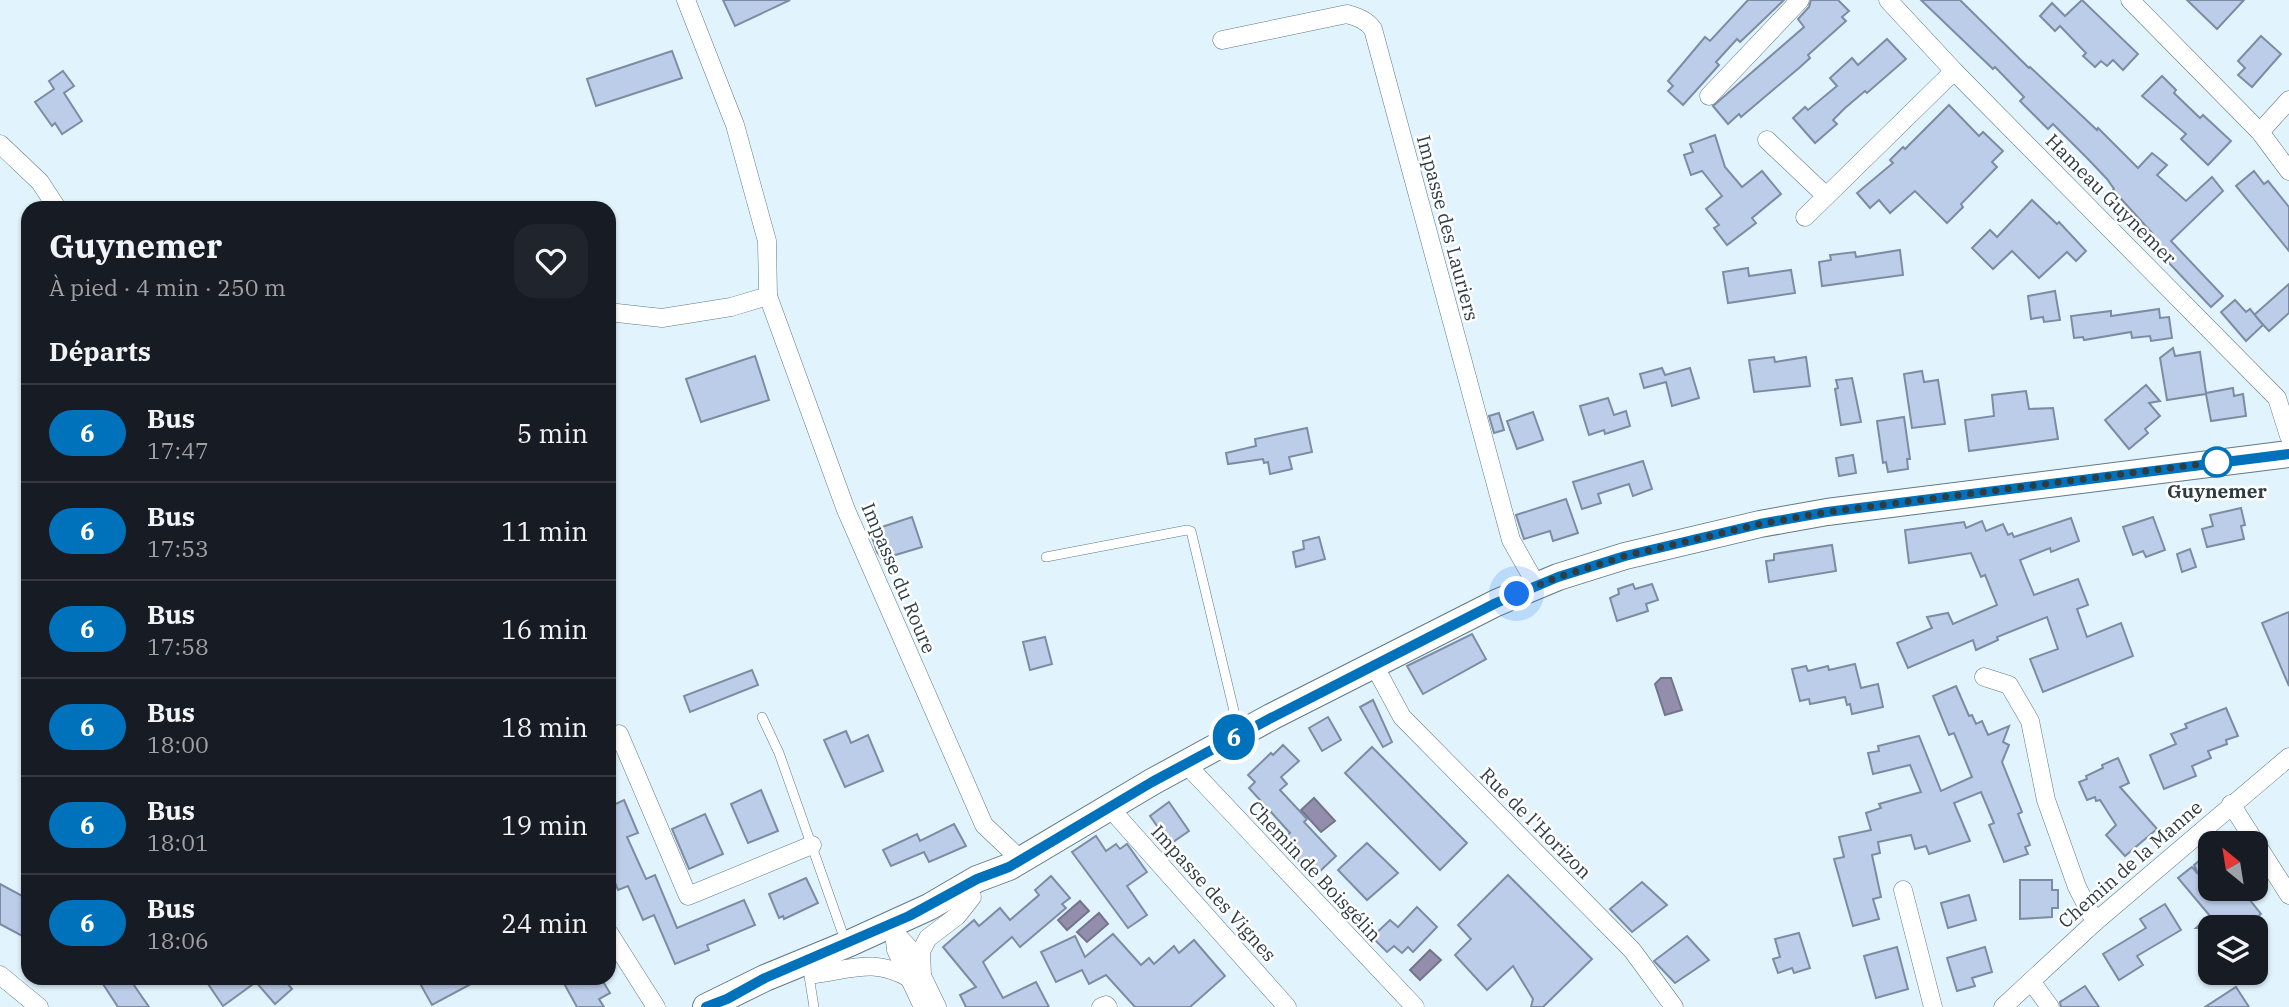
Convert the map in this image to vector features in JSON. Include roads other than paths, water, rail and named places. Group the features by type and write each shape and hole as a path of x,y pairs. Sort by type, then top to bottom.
{"main road":[{"path":"717,1003 765,978 810,971 896,938 1109,807 1240,734 1496,603 1537,586 1625,556 1760,524 1827,512 2289,454"},
{"path":"810,971 847,944 970,891"}],"street":[{"name":"Impasse du Roure","path":"686,0 735,125 767,240 768,296 846,510 984,825 1015,863"},
{"path":"1709,96 1801,0"},
{"name":"Hameau Guynemer","path":"1888,0 1954,71 2277,398 2289,436"},
{"path":"2130,0 2260,132 2289,171"},
{"name":"Impasse des Lauriers","path":"1222,40 1348,14 1359,17 1373,29 1511,540 1537,586"},
{"path":"1805,217 1954,71"},
{"path":"2260,132 2289,100"},
{"path":"1767,140 1826,196"},
{"path":"0,144 40,182 52,201"},
{"path":"617,313 662,318 732,307 768,296"},
{"name":"Rue de l'Horizon","path":"1374,666 1402,716 1632,950 1674,1007"},
{"path":"1984,677 2008,685 2029,722 2046,800 2077,887 2095,922"},
{"path":"619,734 688,895 812,845"},
{"name":"Chemin de la Manne","path":"2003,1007 2095,922 2289,757"},
{"name":"Chemin de Boisgélin","path":"1186,764 1415,1007"},
{"path":"2231,804 2289,895"},
{"name":"Impasse des Vignes","path":"1109,807 1287,1007"},
{"path":"1903,890 1933,1007"},
{"path":"923,1007 916,977 921,950 928,938 957,916 970,891"},
{"path":"896,938 895,950 937,1007"},
{"path":"616,944 656,1007"},
{"path":"810,971 877,965 916,977"},
{"path":"0,975 39,1007"},
{"path":"2031,981 2050,1007"},
{"path":"1101,1007 1108,1007"}],"lane":[{"path":"1046,557 1191,531 1240,734"},
{"path":"762,717 779,753 847,944"},
{"path":"810,971 814,1007"}],"place":[{"name":"Guynemer","path":"2217,462"}]}
